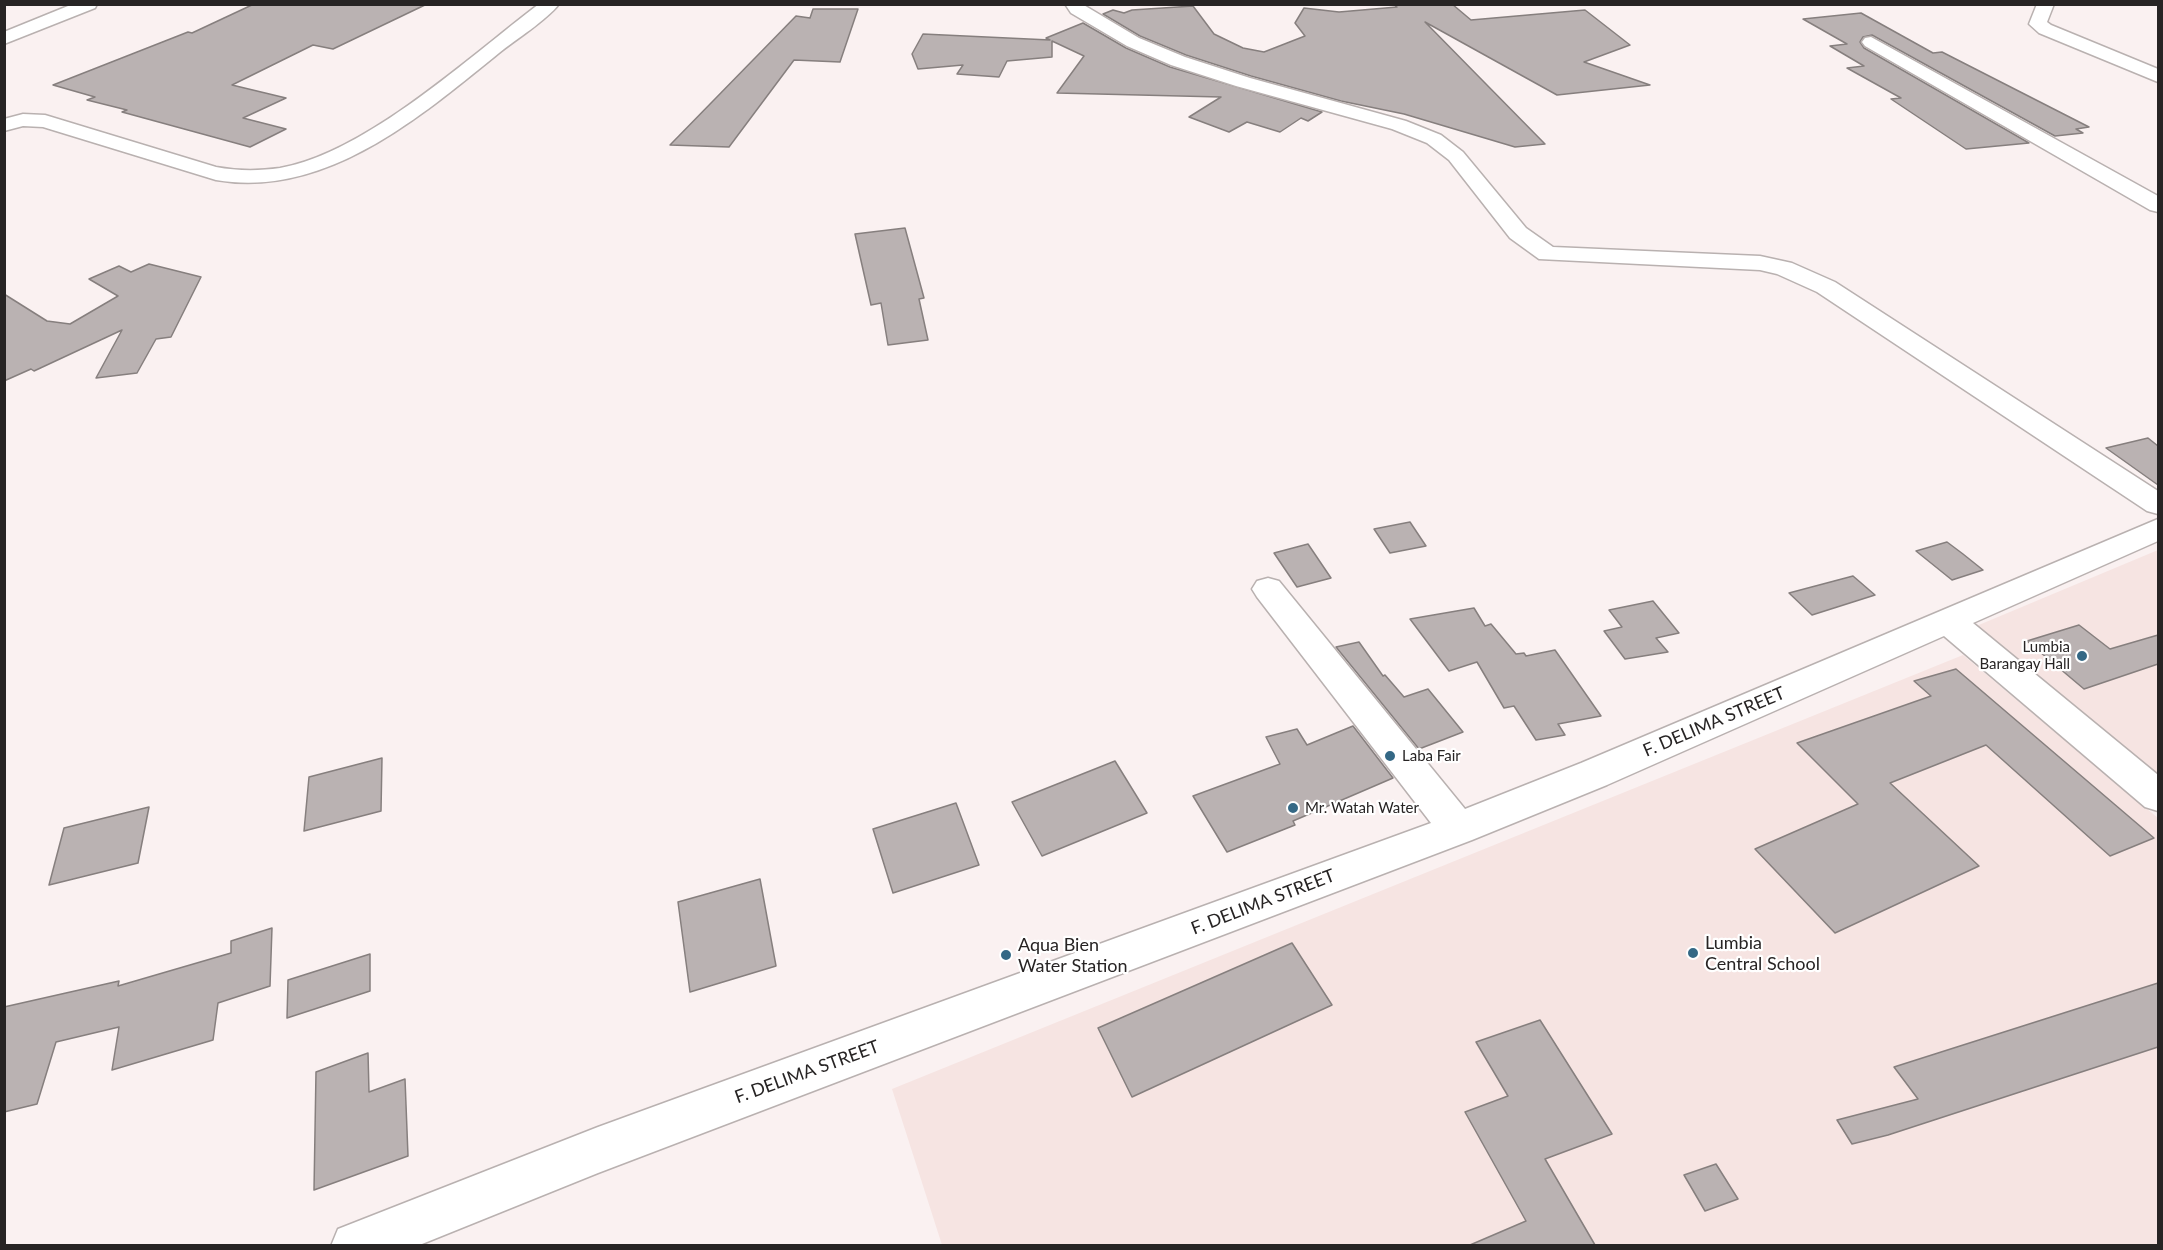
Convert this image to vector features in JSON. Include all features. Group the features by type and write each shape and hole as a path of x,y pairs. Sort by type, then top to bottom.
{"street":[{"path":"4,39 89,4"},
{"path":"4,125 24,120 45,121 213,174 254,177 289,173 343,152 401,119 551,4"},
{"path":"1073,4 1077,9 1133,42 1178,61 1243,82 1399,125 1434,139 1456,156 1518,233 1547,254 1733,260 1784,268 1810,279 1826,287 2158,504"},
{"path":"2046,4 2038,24 2045,29 2158,76"},
{"path":"1871,42 2158,205"},
{"name":"F. DELIMA STREET","path":"355,1245 598,1150 1458,829 1605,769 2158,529"},
{"path":"1268,588 1458,829"},
{"path":"1948,621 2158,796"}],"shaded area":[{"path":"2158,550 2158,781 1974,627"},
{"name":"Lumbia Central School","path":"1963,655 2158,818 2158,1245 942,1245 892,1089"}],"building":[{"path":"254,4 427,4 333,49 313,45 232,85 286,98 243,118 286,129 250,147 122,112 127,110 87,100 95,97 53,85 188,32 192,33"},
{"path":"1393,4 1452,4 1471,20 1585,10 1630,45 1584,62 1650,85 1557,95 1425,22 1545,144 1515,147 1404,114 1341,101 1251,76 1186,55 1140,36 1103,14 1113,10 1124,13 1132,10 1193,6 1214,34 1243,48 1264,52 1305,36 1295,23 1304,8 1339,12 1397,7"},
{"path":"813,9 858,9 840,62 794,60 729,147 670,145 796,16 810,18"},
{"path":"1861,13 1933,53 1942,52 2089,127 2076,129 2083,133 2055,136 1872,35 1863,37 1860,42 1864,48 2029,143 1966,149 1891,99 1901,98 1847,68 1864,66 1830,46 1847,44 1803,19"},
{"path":"1083,23 1126,48 1170,67 1322,112 1308,121 1301,118 1280,132 1247,122 1229,132 1189,117 1221,97 1057,93 1084,56 1052,41 1052,57 1007,61 999,77 957,74 963,65 918,69 912,54 923,34 1050,40 1046,38"},
{"path":"905,228 924,298 919,299 928,340 888,345 881,303 871,305 855,234"},
{"path":"149,264 201,277 171,337 156,339 137,373 96,378 122,330 34,371 31,369 4,381 4,294 47,321 70,324 118,296 89,279 119,266 131,272"},
{"path":"2148,438 2158,446 2158,485 2106,448"},
{"path":"1410,522 1426,546 1390,553 1374,529"},
{"path":"1947,542 1983,570 1952,580 1916,551"},
{"path":"1308,544 1331,578 1297,587 1274,553"},
{"path":"1853,576 1875,595 1812,615 1789,593"},
{"path":"1653,601 1679,633 1656,638 1668,652 1625,659 1604,631 1622,627 1609,610"},
{"path":"1474,608 1485,626 1491,624 1516,654 1524,653 1526,656 1555,650 1601,716 1558,724 1565,735 1536,740 1514,706 1504,708 1477,662 1449,671 1410,619"},
{"name":"Lumbia Barangay Hall","path":"2079,625 2110,649 2158,635 2158,664 2084,689 2027,641"},
{"path":"1359,642 1383,676 1385,675 1404,697 1428,689 1463,732 1419,749 1336,647"},
{"path":"1956,669 2154,838 2110,856 1986,745 1890,783 1979,866 1835,933 1755,849 1858,804 1797,743 1931,696 1914,681"},
{"path":"1353,726 1393,778 1293,821 1295,825 1227,852 1193,796 1280,764 1266,737 1297,729 1307,745"},
{"path":"382,758 381,811 304,831 309,777"},
{"path":"1115,761 1147,813 1042,856 1012,802"},
{"path":"956,803 979,865 893,893 873,829"},
{"path":"149,807 138,863 49,885 64,828"},
{"path":"760,879 776,966 690,992 678,902"},
{"path":"272,928 270,986 218,1003 213,1040 112,1070 119,1027 56,1042 37,1104 4,1112 4,1007 119,981 118,986 231,953 231,941"},
{"path":"1292,943 1332,1005 1132,1097 1098,1028"},
{"path":"370,954 370,991 287,1018 288,980"},
{"path":"2158,983 2158,1047 1888,1135 1852,1144 1837,1120 1918,1099 1894,1067"},
{"path":"1540,1020 1612,1134 1545,1159 1595,1245 1470,1245 1526,1221 1465,1112 1508,1096 1476,1042"},
{"path":"368,1053 369,1092 405,1079 408,1156 314,1190 316,1072"},
{"path":"1716,1164 1738,1199 1705,1211 1684,1175"}],"place":[{"name":"Lumbia Barangay Hall","path":"2082,656"},
{"name":"Laba Fair","path":"1390,756"},
{"name":"Mr. Watah Water","path":"1293,808"},
{"name":"Lumbia Central School","path":"1693,953"},
{"name":"Aqua Bien Water Station","path":"1006,955"}]}
